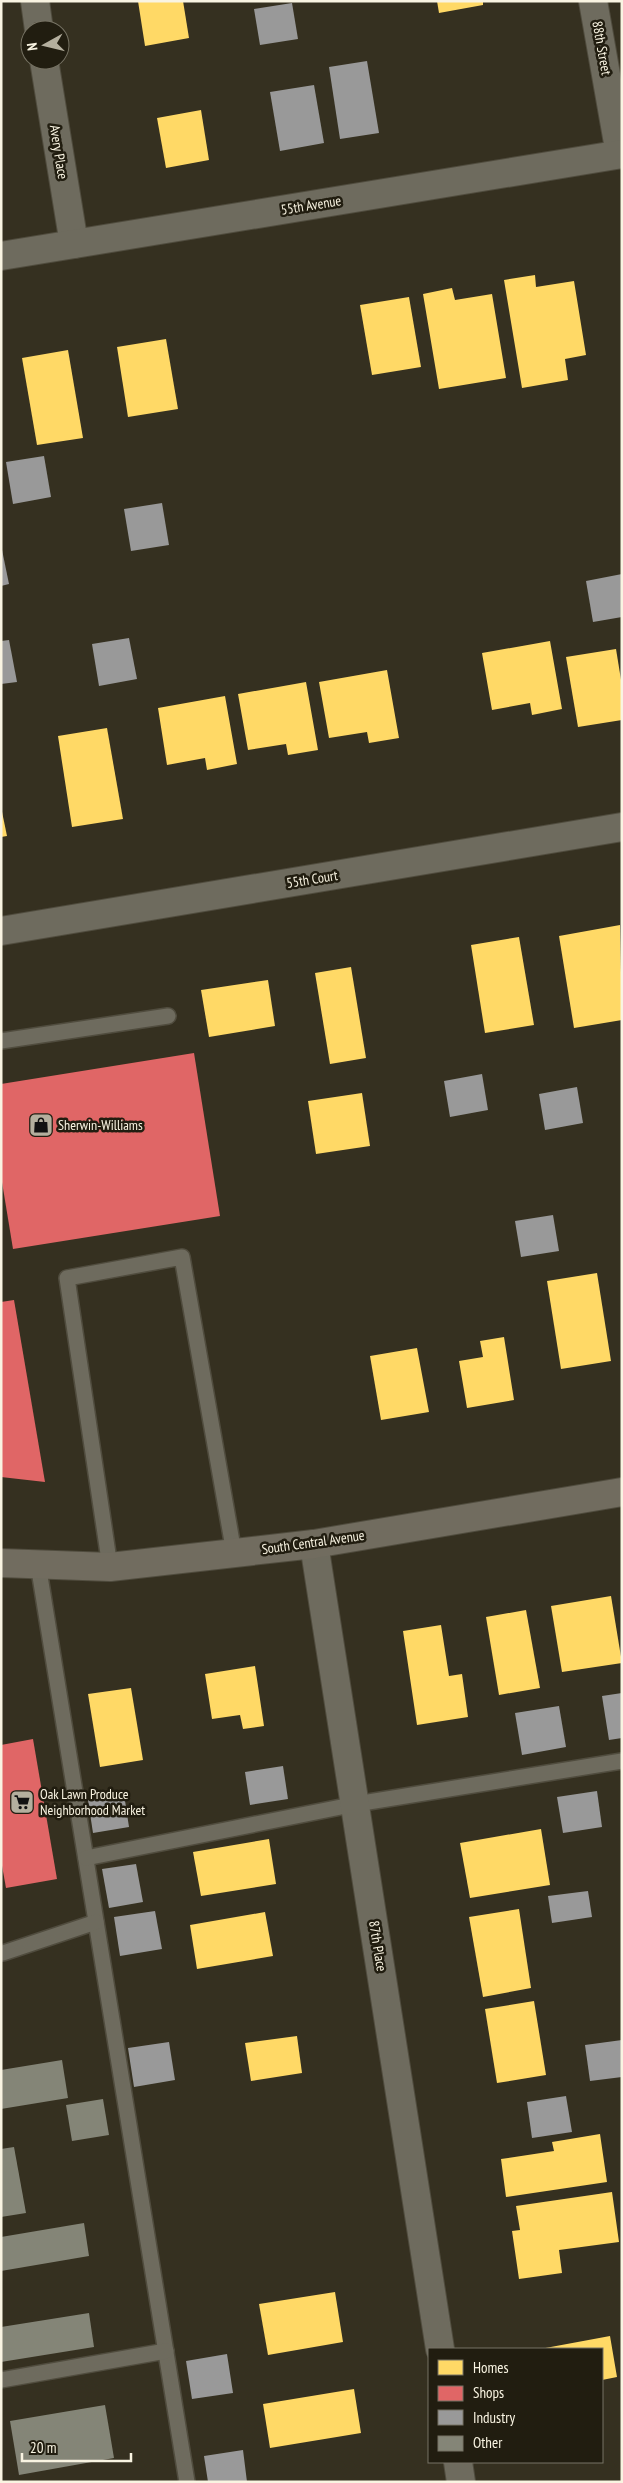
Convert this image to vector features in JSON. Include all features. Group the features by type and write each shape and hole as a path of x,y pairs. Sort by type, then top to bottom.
{"street":[{"path":"35,1 38,20"},
{"name":"88th Street","path":"594,1 621,154"},
{"name":"Avery Place","path":"46,70 74,244"},
{"name":"55th Avenue","path":"1,256 621,154"},
{"name":"55th Court","path":"1,931 622,827"},
{"name":"South Central Avenue","path":"1,1563 110,1567 314,1544 622,1492"},
{"name":"87th Place","path":"314,1544 440,2348"},
{"path":"458,2463 461,2482"}],"lane":[{"path":"1,1041 168,1016"},
{"path":"110,1567 67,1278 182,1257 234,1553"},
{"path":"38,1564 188,2482"},
{"path":"86,1858 356,1804 622,1760"},
{"path":"2,1950 96,1922"},
{"path":"1,2380 166,2351"}],"building: Homes":[{"path":"138,1 183,1 189,38 145,46"},
{"path":"437,1 483,1 483,5 439,13"},
{"path":"201,110 209,160 166,168 157,118"},
{"path":"535,275 536,287 574,281 586,355 565,359 568,380 522,388 504,280"},
{"path":"452,288 455,300 492,294 506,378 439,389 423,294"},
{"path":"409,297 421,367 372,375 360,305"},
{"path":"166,339 178,409 128,417 117,347"},
{"path":"68,350 83,438 37,445 22,358"},
{"path":"550,641 562,709 532,715 530,703 492,710 482,653"},
{"path":"616,649 622,686 622,720 578,727 566,657"},
{"path":"387,670 399,738 369,743 367,732 329,738 319,682"},
{"path":"306,682 318,750 288,755 286,744 248,750 238,694"},
{"path":"225,696 237,764 207,770 205,758 167,765 158,708"},
{"path":"107,728 123,819 72,827 58,736"},
{"path":"1,807 7,836 1,837"},
{"path":"620,925 622,1020 574,1028 559,936"},
{"path":"519,937 534,1025 485,1033 471,945"},
{"path":"351,967 366,1058 330,1064 315,973"},
{"path":"268,980 275,1026 209,1037 201,990"},
{"path":"362,1093 370,1146 316,1154 308,1101"},
{"path":"597,1273 611,1361 561,1369 547,1281"},
{"path":"504,1337 514,1400 467,1408 459,1361 483,1357 480,1341"},
{"path":"417,1348 429,1412 381,1420 370,1356"},
{"path":"611,1596 622,1663 562,1672 551,1606"},
{"path":"526,1610 540,1688 499,1695 486,1617"},
{"path":"441,1625 449,1676 462,1674 468,1717 417,1725 403,1631"},
{"path":"255,1666 264,1726 243,1729 240,1715 212,1719 205,1674"},
{"path":"131,1688 143,1760 100,1767 88,1694"},
{"path":"541,1829 550,1885 470,1898 460,1843"},
{"path":"269,1839 276,1884 201,1896 193,1852"},
{"path":"519,1909 531,1988 483,1997 469,1917"},
{"path":"265,1912 273,1956 197,1969 190,1925"},
{"path":"534,2001 546,2075 497,2083 485,2009"},
{"path":"297,2036 302,2073 251,2081 245,2043"},
{"path":"600,2134 607,2182 506,2197 501,2159 554,2151 552,2142"},
{"path":"612,2192 619,2242 559,2250 562,2273 519,2279 512,2231 520,2230 516,2206"},
{"path":"335,2292 343,2342 268,2355 259,2304"},
{"path":"610,2336 617,2377 603,2380 603,2348 545,2348"},
{"path":"354,2389 361,2433 270,2448 263,2404"}],"building: Shops":[{"path":"194,1053 220,1216 13,1249 1,1176 1,1084"},
{"path":"14,1300 45,1482 1,1477 1,1302"},
{"name":"Oak Lawn Produce Neighborhood Market","path":"33,1739 57,1879 6,1888 1,1860 1,1745"}],"building: Industry":[{"path":"292,3 298,39 260,45 254,9"},
{"path":"367,61 379,133 340,139 329,67"},
{"path":"314,85 324,143 280,151 270,92"},
{"path":"44,456 51,497 13,504 6,462"},
{"path":"162,503 169,545 131,551 124,509"},
{"path":"1,545 9,584 1,586"},
{"path":"622,574 622,617 593,622 586,581"},
{"path":"129,638 137,679 99,686 92,644"},
{"path":"9,640 17,682 1,684 1,641"},
{"path":"482,1074 488,1110 450,1117 444,1081"},
{"path":"577,1087 583,1123 545,1130 539,1094"},
{"path":"553,1215 559,1251 521,1257 515,1221"},
{"path":"622,1693 622,1738 609,1740 602,1696"},
{"path":"559,1706 566,1747 522,1755 515,1713"},
{"path":"283,1766 288,1799 250,1805 245,1772"},
{"path":"597,1791 602,1827 563,1833 557,1797"},
{"path":"124,1794 129,1827 93,1833 88,1800"},
{"path":"136,1864 143,1902 109,1908 102,1869"},
{"path":"588,1891 592,1917 552,1923 548,1896"},
{"path":"155,1911 162,1949 120,1956 114,1917"},
{"path":"622,2040 622,2077 590,2081 585,2045"},
{"path":"169,2042 175,2080 134,2087 128,2048"},
{"path":"566,2096 572,2132 532,2138 527,2102"},
{"path":"227,2354 233,2393 192,2399 186,2361"},
{"path":"243,2450 247,2482 208,2482 204,2456"}],"building: Other":[{"path":"62,2060 68,2098 1,2109 1,2070"},
{"path":"103,2099 109,2135 72,2141 66,2105"},
{"path":"14,2147 26,2213 1,2217 1,2149"},
{"path":"84,2223 89,2256 1,2271 1,2237"},
{"path":"89,2313 94,2347 1,2362 1,2327"},
{"path":"105,2405 114,2458 19,2475 10,2421"}],"place":[{"name":"Sherwin-Williams","path":"41,1125"},
{"name":"Oak Lawn Produce Neighborhood Market","path":"22,1802"}]}
